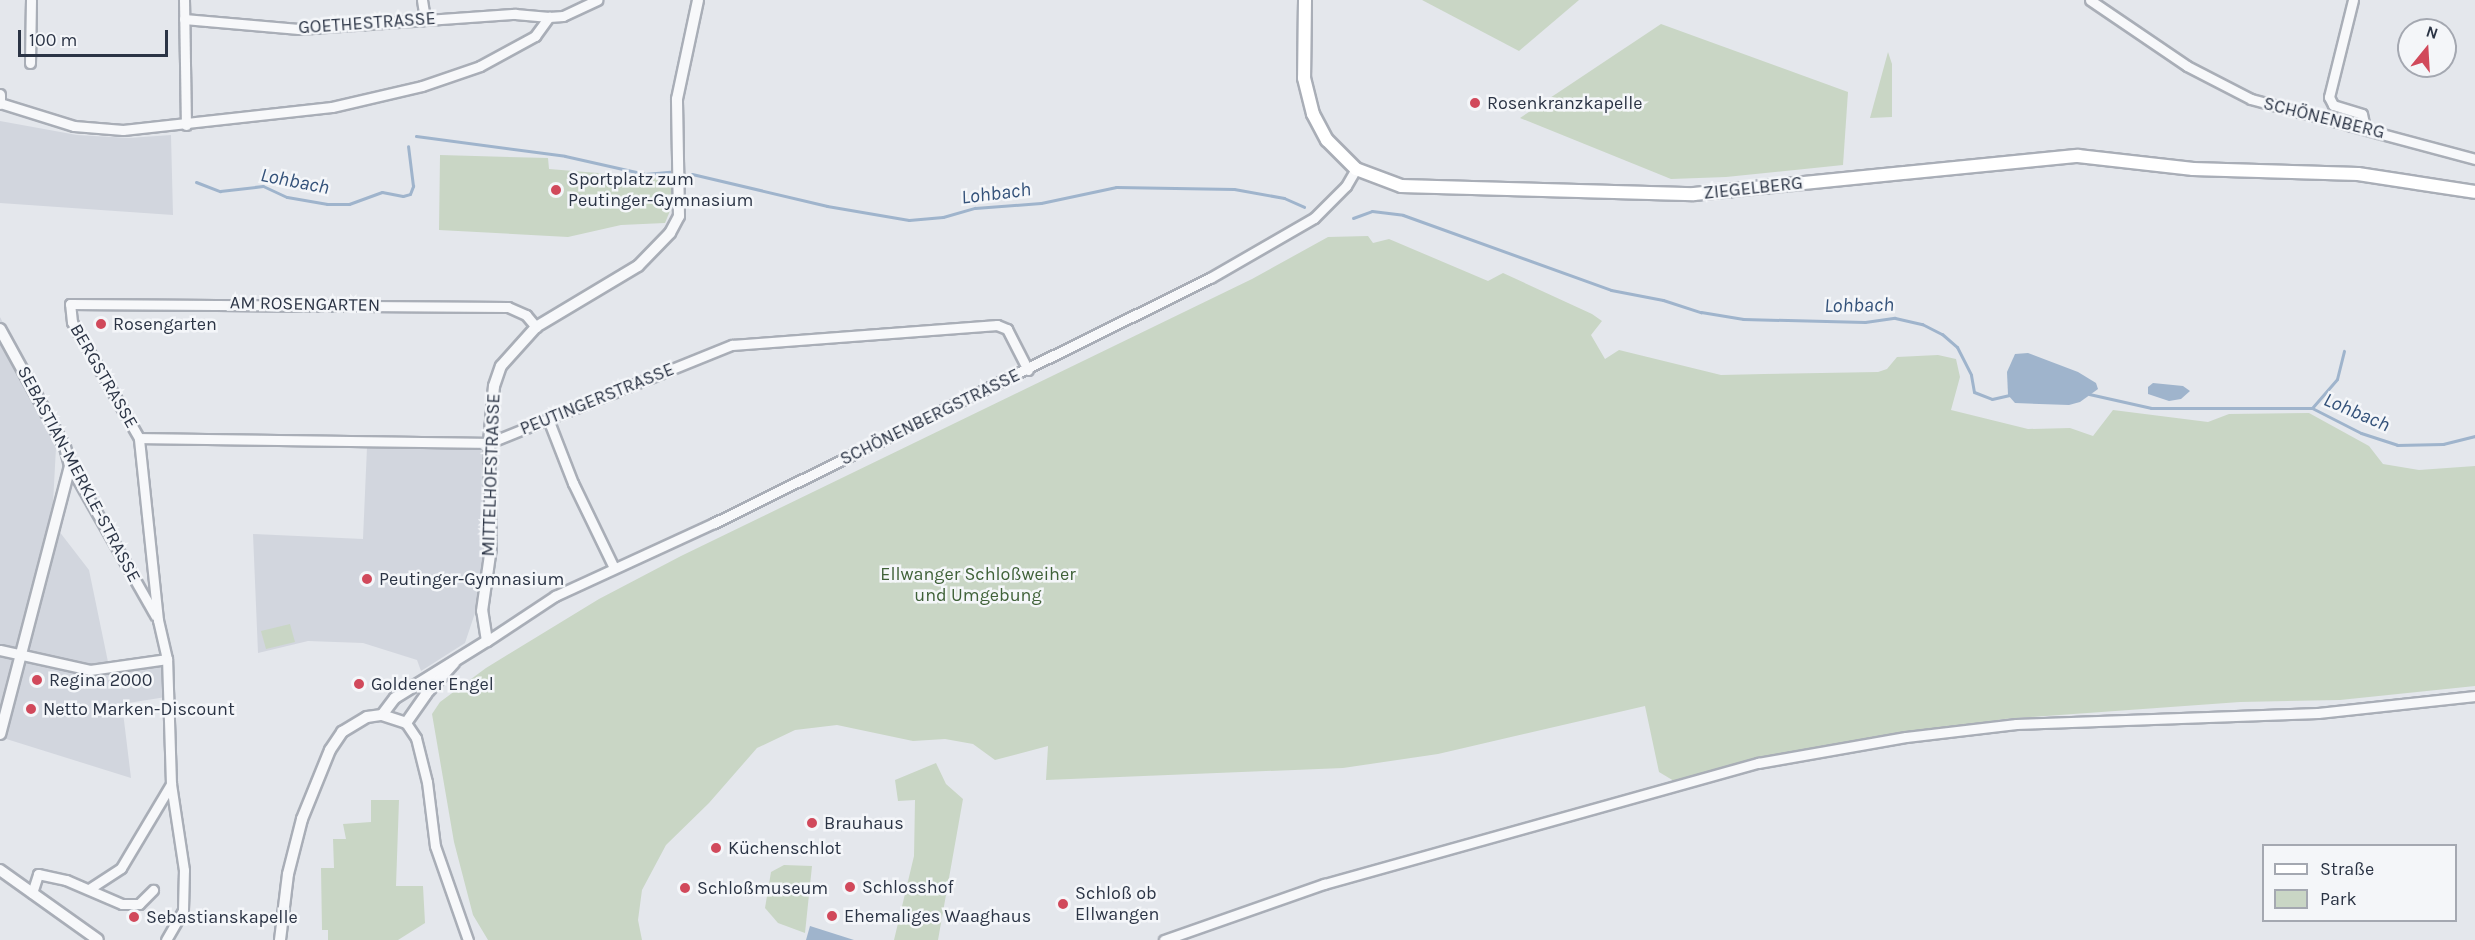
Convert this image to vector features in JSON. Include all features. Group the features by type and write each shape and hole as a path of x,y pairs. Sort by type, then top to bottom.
{"main road":[{"path":"1305,0 1303,57 1308,98 1327,140 1356,169"},
{"name":"ZIEGELBERG","path":"1356,169 1401,186 1428,189 1512,186 1636,195 1694,194 2078,156 2193,169 2358,174 2475,192"}],"street":[{"path":"30,63 31,0"},
{"path":"184,0 186,125"},
{"path":"422,0 425,19"},
{"path":"0,95 0,104 74,126 123,130 186,125 332,107 422,86 480,66 535,36 549,17 563,16 598,0"},
{"name":"MITTELHOFSTRASSE","path":"487,641 482,611 491,548 489,443 494,386 501,366 536,327 638,266 670,233 679,216 677,99 698,0"},
{"name":"SCHÖNENBERG","path":"2090,0 2218,85 2284,110 2365,128 2475,159"},
{"path":"2353,0 2329,97 2333,105 2362,114 2365,128"},
{"name":"GOETHESTRASSE","path":"184,20 299,29 515,14 549,17"},
{"name":"SCHÖNENBERGSTRASSE","path":"487,641 555,596 1028,370 1210,278 1314,218 1346,186 1356,169"},
{"name":"AM ROSENGARTEN","path":"69,307 81,302 508,307 525,315 536,327"},
{"name":"BERGSTRASSE","path":"69,307 72,322 139,438 158,620 167,659"},
{"name":"PEUTINGERSTRASSE","path":"139,438 489,443 732,345 997,325 1006,328 1028,370"},
{"name":"SEBASTIAN-MERKLE-STRASSE","path":"0,328 65,447 70,466 158,620"},
{"path":"548,419 573,483 614,568"},
{"path":"0,734 70,466"},
{"path":"382,715 395,698 455,663 487,641"},
{"path":"0,650 90,670 167,659 171,784 184,870 183,910 166,940"},
{"path":"406,723 426,694 455,663"},
{"path":"1164,940 1324,884 1758,763 1906,736 2016,723 2318,712 2475,696"},
{"path":"280,940 288,874 312,787 342,732 367,717 382,715 406,723 416,738 427,782 435,846 468,940"},
{"path":"89,889 121,868 171,784"},
{"path":"0,870 98,940"},
{"path":"32,893 38,874 89,889 122,904 139,904 153,890"}],"shaded area":[{"path":"0,121 77,135 129,138 171,135 173,215 0,203"},
{"path":"0,317 57,429 52,522 89,570 108,662 169,656 172,696 122,704 131,778 0,737"},
{"name":"Peutinger-Gymnasium","path":"367,447 483,449 485,545 475,613 465,643 421,671 417,660 363,643 308,641 258,653 253,534 363,539"}],"green space":[{"path":"1422,0 1579,0 1519,51"},
{"path":"1661,24 1848,92 1843,165 1726,177 1671,179 1520,118"},
{"path":"1888,52 1892,64 1892,117 1870,118"},
{"name":"Sportplatz zum Peutinger-Gymnasium","path":"440,155 548,158 549,169 672,179 674,201 665,223 621,225 568,237 439,230"},
{"name":"Ellwanger Schloßweiher und Umgebung","path":"1368,236 1373,243 1389,239 1488,281 1503,273 1592,314 1602,321 1591,335 1605,359 1619,350 1721,375 1878,372 1887,369 1897,357 1938,355 1956,359 1960,377 1951,410 2028,429 2070,428 2093,436 2113,410 2208,422 2229,414 2309,413 2369,446 2383,464 2419,470 2475,466 2475,686 2340,700 2240,702 2004,719 1819,747 1674,781 1659,772 1645,706 1438,754 1343,768 1046,780 1048,746 995,760 973,744 945,739 913,741 837,725 795,730 757,748 709,803 666,845 642,890 638,920 642,940 488,940 473,915 454,842 432,714 440,702 486,668 599,599 681,556 1252,279 1328,237"},
{"path":"290,624 295,642 266,649 261,631"},
{"path":"936,763 946,784 963,799 938,940 894,940 914,856 915,800 898,801 895,780"},
{"path":"371,800 399,800 396,886 423,886 425,923 398,940 328,940 328,930 322,930 321,868 334,868 333,839 346,839 343,824 371,822"},
{"path":"784,865 812,866 805,933 778,923 765,908 771,872"}],"water":[{"path":"2028,353 2078,372 2096,383 2098,389 2080,402 2069,405 2015,403 2008,395 2007,372 2015,354"},
{"path":"2153,383 2183,386 2190,391 2181,399 2169,401 2148,394 2148,387"},
{"path":"810,926 854,940 806,940"}],"waterway":[{"name":"Lohbach","path":"416,136 565,156 645,174 670,172"},
{"name":"Lohbach","path":"196,182 220,191 263,186 287,197 327,204 349,204 382,192 403,196 410,194 413,186 408,146"},
{"name":"Lohbach","path":"692,174 827,206 909,220 943,217 975,208 1041,203 1116,187 1234,189 1284,198 1304,207"},
{"name":"Lohbach","path":"1353,218 1372,211 1403,215 1611,290 1663,300 1701,312 1743,319 1865,322 1895,318 1922,324 1942,334 1957,347 1971,375 1974,392 1992,399 2010,395"},
{"path":"2312,408 2337,379 2344,351"},
{"name":"Lohbach","path":"2089,394 2151,408 2312,408 2361,433 2397,445 2443,444 2475,436"}],"place":[{"name":"Rosenkranzkapelle","path":"1475,103"},
{"name":"Sportplatz zum Peutinger-Gymnasium","path":"556,190"},
{"name":"Rosengarten","path":"101,324"},
{"name":"Peutinger-Gymnasium","path":"367,579"},
{"name":"Regina 2000","path":"37,680"},
{"name":"Goldener Engel","path":"359,684"},
{"name":"Netto Marken-Discount","path":"31,709"},
{"name":"Brauhaus","path":"812,823"},
{"name":"Küchenschlot","path":"716,848"},
{"name":"Schlosshof","path":"850,887"},
{"name":"Schloßmuseum","path":"685,888"},
{"name":"Schloß ob Ellwangen","path":"1063,904"},
{"name":"Ehemaliges Waaghaus","path":"832,916"},
{"name":"Sebastianskapelle","path":"134,917"}]}
